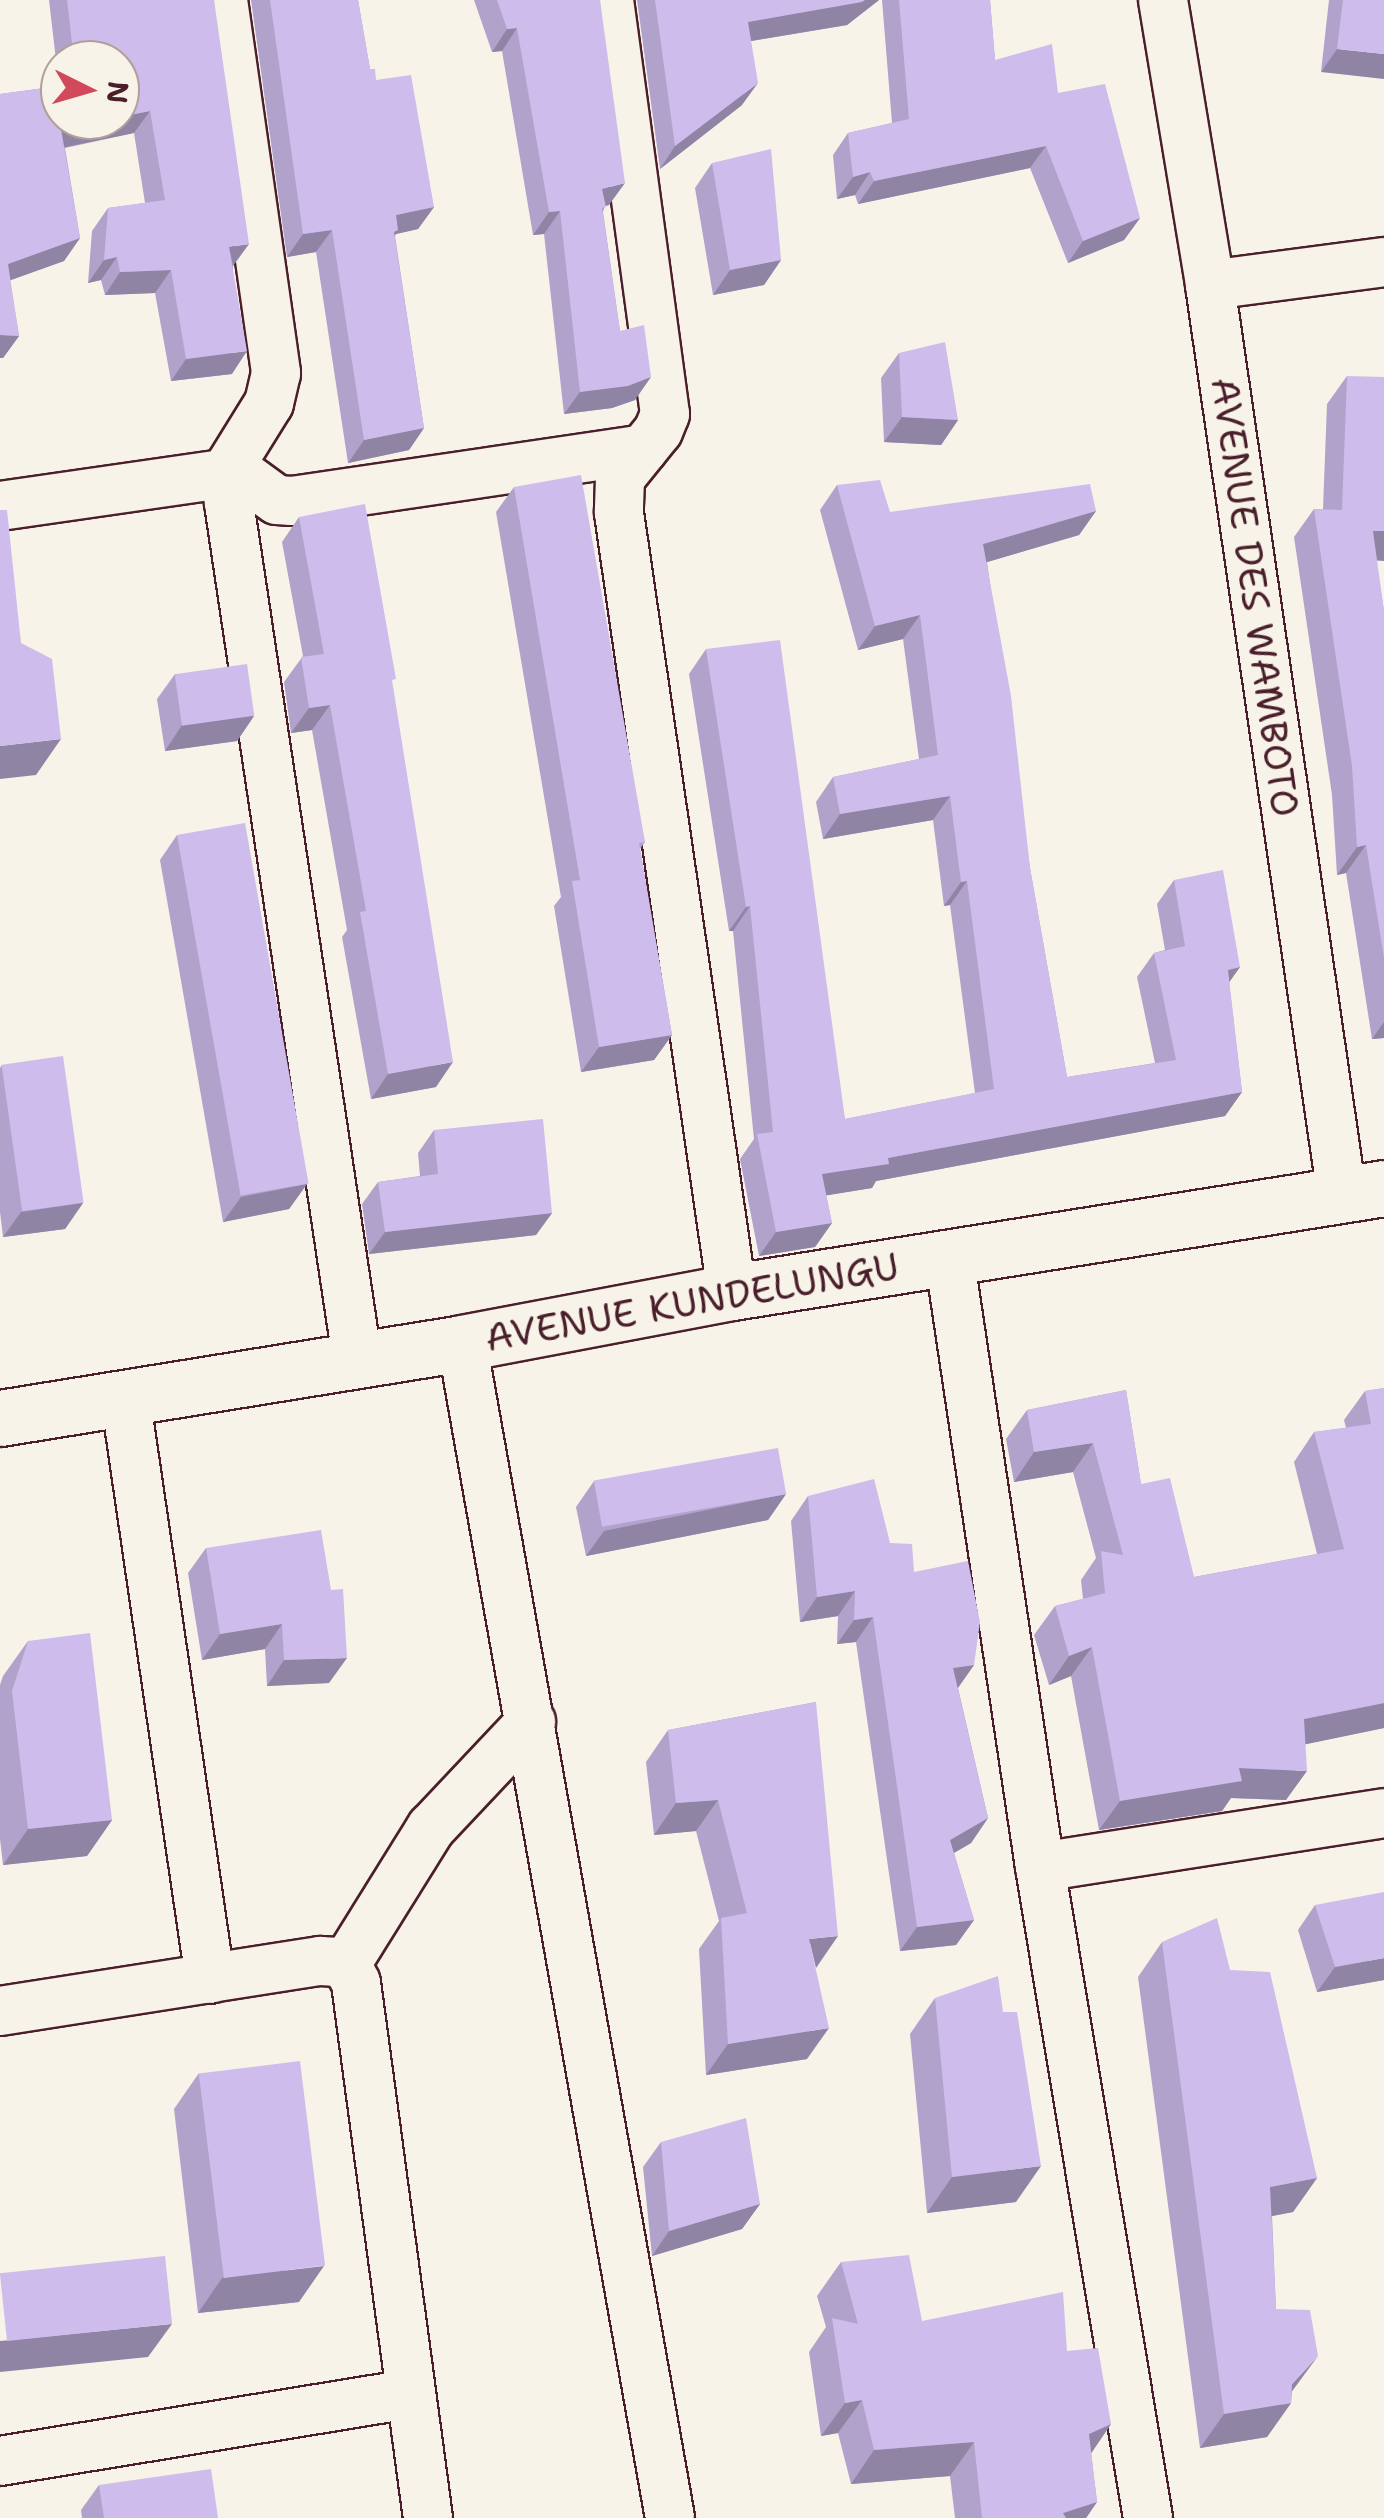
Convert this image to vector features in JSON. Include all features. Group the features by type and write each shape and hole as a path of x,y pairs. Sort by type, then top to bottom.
{"street":[{"path":"223,0 276,373 270,403 228,473 232,522 356,1357"},
{"path":"609,0 665,406 662,424 620,478 619,514 732,1292"},
{"name":"AVENUE DES WAMBOTO","path":"1163,0 1363,1192"},
{"path":"1210,285 1384,262"},
{"path":"0,506 228,473 245,477 277,500 292,501 643,449"},
{"name":"AVENUE KUNDELUNGU","path":"0,1418 356,1357 462,1343 949,1256 1363,1192"},
{"path":"949,1256 1040,1867 1148,2518"},
{"path":"462,1343 670,2518"},
{"path":"125,1396 210,1979"},
{"path":"345,1966 431,1828 531,1722"},
{"path":"1040,1867 1384,1813"},
{"path":"0,2011 320,1961 345,1966 356,1983 428,2518"},
{"path":"0,2462 411,2394"}],"building":[{"path":"67,0 214,0 249,244 229,247 247,351 186,359 171,270 120,272 117,257 104,260 108,208 165,200 150,111 140,113 140,40 72,40"},
{"path":"270,0 358,0 370,69 375,69 376,80 411,75 434,207 396,215 398,230 394,232 424,428 364,440 332,230 303,234"},
{"path":"497,0 600,0 625,183 602,189 606,207 602,208 620,331 644,325 651,377 628,386 580,392 560,211 549,212 517,28 507,29"},
{"path":"655,0 865,0 748,22 758,83 675,146"},
{"path":"899,0 990,0 995,60 1052,44 1058,93 1105,84 1140,218 1083,241 1046,146 874,181 870,172 853,177 848,133 909,119"},
{"path":"1343,0 1384,0 1384,54 1337,49"},
{"path":"40,89 40,140 63,140 80,238 8,264 19,336 0,335 0,94"},
{"path":"771,149 781,260 730,270 712,163"},
{"path":"945,342 958,420 902,417 899,353"},
{"path":"1347,376 1384,377 1384,531 1373,531 1384,611 1384,958 1366,845 1357,847 1352,766 1314,509 1342,510"},
{"path":"581,475 645,842 639,843 672,1035 599,1047 572,881 580,880 514,487"},
{"path":"880,480 890,512 1090,484 1096,511 983,544 1011,696 1030,868 1067,1077 1176,1060 1154,953 1185,946 1174,880 1223,870 1240,967 1228,970 1242,1092 888,1158 889,1164 822,1174 832,1223 776,1232 757,1134 773,1132 750,906 746,907 706,649 780,640 845,1119 994,1089 967,881 961,882 950,796 840,814 833,777 938,755 920,615 875,626 837,485"},
{"path":"365,504 396,679 392,680 453,1062 388,1074 360,912 366,911 330,705 309,708 301,657 324,654 299,517"},
{"path":"0,510 7,510 21,643 52,659 61,739 0,746"},
{"path":"247,664 254,715 182,726 175,674"},
{"path":"245,823 309,1183 241,1195 177,835"},
{"path":"63,1056 84,1203 22,1211 2,1065"},
{"path":"543,1119 552,1213 385,1232 378,1182 438,1174 434,1130"},
{"path":"1384,1388 1384,1703 1304,1719 1307,1771 1239,1768 1242,1781 1120,1801 1092,1647 1069,1656 1055,1606 1105,1593 1101,1551 1123,1555 1093,1443 1034,1452 1027,1410 1126,1390 1141,1484 1170,1478 1194,1577 1344,1549 1314,1432 1371,1424 1365,1391"},
{"path":"778,1448 786,1494 602,1527 594,1480"},
{"path":"874,1479 890,1543 912,1544 914,1572 968,1561 980,1622 974,1665 953,1668 988,1818 950,1840 974,1920 917,1927 873,1617 854,1620 855,1591 817,1597 808,1496"},
{"path":"321,1530 331,1590 343,1589 347,1658 284,1660 282,1624 220,1634 206,1548"},
{"path":"90,1633 112,1820 28,1829 12,1691 28,1641"},
{"path":"816,1702 838,1936 809,1939 829,2028 728,2044 721,1918 747,1913 718,1800 676,1803 668,1730"},
{"path":"1384,1892 1384,1958 1335,1967 1315,1905"},
{"path":"1217,1918 1230,1970 1270,1972 1317,2178 1270,2187 1276,2309 1310,2310 1318,2356 1292,2384 1291,2403 1224,2414 1162,1942"},
{"path":"998,1976 1003,2012 1017,2012 1041,2166 952,2177 935,1998"},
{"path":"300,2061 325,2265 224,2278 199,2073"},
{"path":"746,2118 760,2204 669,2231 661,2142"},
{"path":"909,2255 922,2321 1063,2292 1067,2351 1098,2348 1111,2424 1089,2434 1097,2502 1063,2513 1066,2518 982,2518 974,2442 874,2450 862,2400 845,2403 832,2318 858,2324 841,2262"},
{"path":"165,2256 172,2324 7,2341 0,2273"},
{"path":"211,2469 218,2518 104,2518 99,2485"}]}
